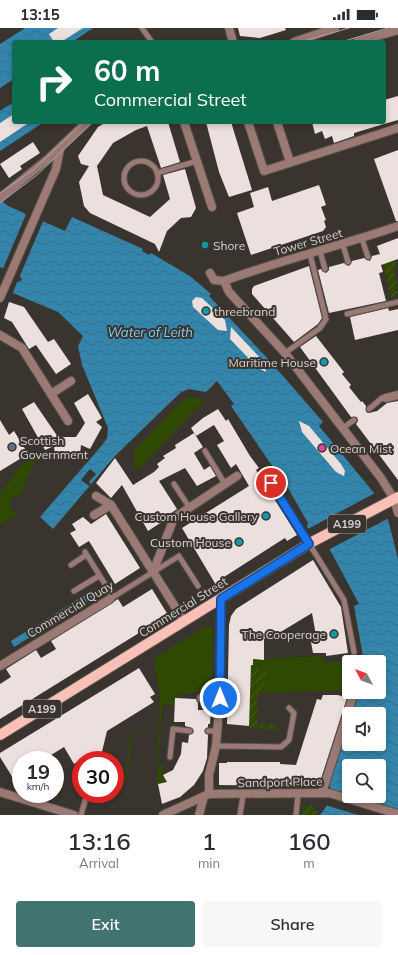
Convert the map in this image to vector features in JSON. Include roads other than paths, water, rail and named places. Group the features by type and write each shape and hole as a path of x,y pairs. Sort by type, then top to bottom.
{"main road":[{"name":"Commercial Street","path":"0,735 311,543 396,498"}],"street":[{"path":"229,28 232,40"},
{"path":"300,40 335,28"},
{"path":"364,40 398,30"},
{"path":"0,198 60,149 85,124"},
{"path":"185,124 212,207"},
{"path":"249,124 264,171 398,128"},
{"path":"278,124 290,162"},
{"path":"0,298 52,177 58,161 60,149"},
{"name":"Tower Street","path":"224,281 256,270 343,245 398,226"},
{"path":"210,273 214,280 224,281 229,292 285,353 396,498 398,513"},
{"path":"1,336 22,348 68,421"},
{"path":"51,394 71,381"},
{"path":"384,398 398,395"},
{"path":"153,572 174,518 237,476"},
{"path":"96,496 111,505 184,621"},
{"path":"94,515 111,505"},
{"name":"Commercial Quay","path":"0,666 111,598"},
{"path":"200,815 206,795 216,746 218,727 220,698 221,599"},
{"path":"201,698 220,698"},
{"path":"325,793 352,699"},
{"path":"0,792 74,815"},
{"name":"Sandport Place","path":"163,815 206,795 298,795 325,793 397,814"}],"lane":[{"path":"142,28 151,40"},
{"path":"140,161 151,164 158,173 157,184 150,192 145,194 139,194 130,190 124,181 126,170 135,162 140,161"},
{"path":"158,173 197,162"},
{"path":"362,238 368,257"},
{"path":"343,245 348,262"},
{"path":"320,251 324,269"},
{"path":"285,353 320,328 326,319 310,254"},
{"path":"347,314 398,302"},
{"path":"369,409 384,398"},
{"path":"343,428 354,420"},
{"path":"205,451 225,484"},
{"path":"266,474 311,543 344,600 354,652"},
{"path":"174,484 189,507"},
{"path":"71,565 85,553 111,598"},
{"name":"Commercial Quay","path":"111,598 179,556 198,586"},
{"path":"74,591 99,576"},
{"path":"216,746 281,747 288,742 290,737 294,713 290,708"},
{"path":"208,731 218,727"},
{"path":"170,757 172,729 190,730"},
{"path":"240,815 243,795"},
{"path":"296,815 298,795"},
{"path":"81,815 85,803"}],"water":[{"path":"25,28 93,28 75,40 12,40 12,80 0,88 0,44"},
{"path":"12,103 12,124 41,124 0,151 0,111"},
{"name":"Water of Leith","path":"0,199 8,206 65,231 72,217 143,249 142,251 149,255 151,253 190,276 211,294 209,296 269,360 323,422 319,426 374,493 388,519 398,559 398,808 395,815 320,815 326,807 331,789 328,783 342,742 342,751 386,751 386,707 353,707 355,699 386,699 386,655 363,655 354,606 359,604 329,548 307,527 308,523 276,467 273,467 231,406 234,404 217,381 206,392 189,389 181,392 115,456 53,529 40,517 103,444 107,438 108,428 82,365 78,346 83,336 58,312 13,293 17,282 22,280 20,276 0,267"},
{"path":"90,592 93,598 14,647 11,641"}],"tram line":[{"path":"308,40 349,28"},
{"path":"348,40 388,28"},
{"path":"0,193 33,170 82,124"},
{"path":"0,203 37,175 91,124"}],"place":[{"name":"Shore","path":"205,245"},
{"name":"threebrand","path":"206,311"},
{"name":"Maritime House","path":"324,362"},
{"name":"Scottish Government","path":"12,447"},
{"name":"Ocean Mist","path":"322,448"},
{"name":"Custom House Gallery","path":"266,516"},
{"name":"Custom House","path":"239,542"},
{"name":"The Cooperage","path":"334,634"}]}
